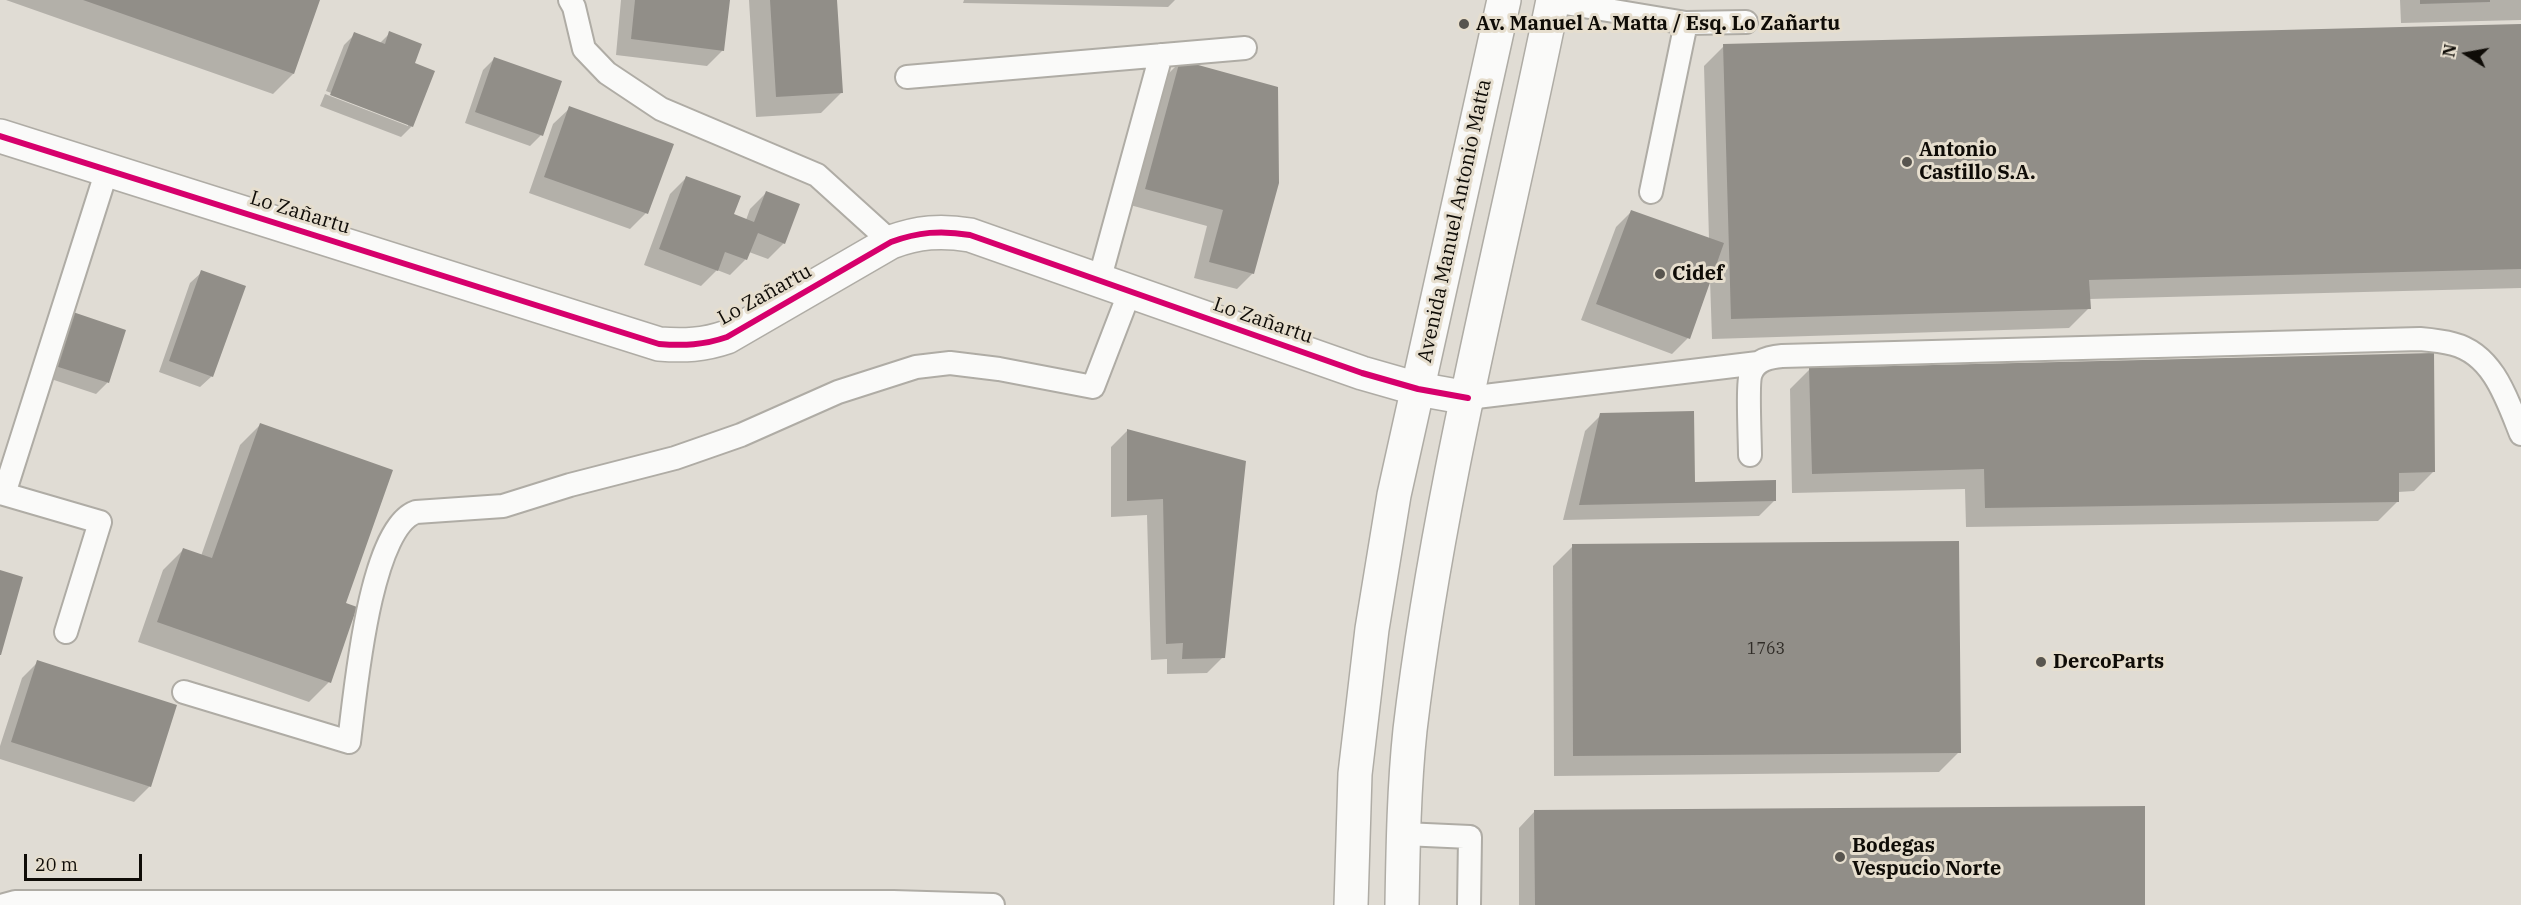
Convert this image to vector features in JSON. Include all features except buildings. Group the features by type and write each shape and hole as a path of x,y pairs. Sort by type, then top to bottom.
{"main road":[{"name":"Avenida Manuel Antonio Matta","path":"1351,905 1355,774 1372,629 1394,495 1504,0"},
{"path":"1402,905 1410,732 1422,638 1446,505 1553,0"},
{"name":"Lo Zañartu","path":"0,136 659,344 682,346 706,344 727,337 891,242 929,232 970,235 1362,373 1418,389 1468,398"}],"lane":[{"path":"570,0 584,50 607,73 661,109 817,175 891,242"},
{"path":"1553,0 1686,23 1746,22"},
{"path":"1651,192 1686,23"},
{"path":"907,77 1245,48"},
{"path":"1099,281 1161,55"},
{"path":"66,632 100,522 4,494 107,170"},
{"path":"184,692 350,742 360,654 379,567 396,527 407,515 416,512 503,506 570,485 675,458 741,435 838,392 916,367 950,363 970,365 1093,387 1130,291"},
{"path":"1750,455 1750,374 1758,363 1767,357 1782,356 2420,339 2455,344 2478,357 2492,371 2521,434"},
{"path":"1468,398 1758,363"},
{"path":"1404,834 1470,837 1469,905"},
{"path":"4,905 15,902 418,902 993,905"}],"cycle path":[{"path":"0,136 659,344 694,344 727,337 891,242 920,234 949,233 970,235 1362,373 1418,389 1468,398"}],"place":[{"name":"Av. Manuel A. Matta / Esq. Lo Zañartu","path":"1464,24"},
{"name":"Antonio Castillo S.A.","path":"1907,162"},
{"name":"Cidef","path":"1660,274"},
{"name":"DercoParts","path":"2041,662"},
{"name":"Bodegas Vespucio Norte","path":"1840,857"}]}
